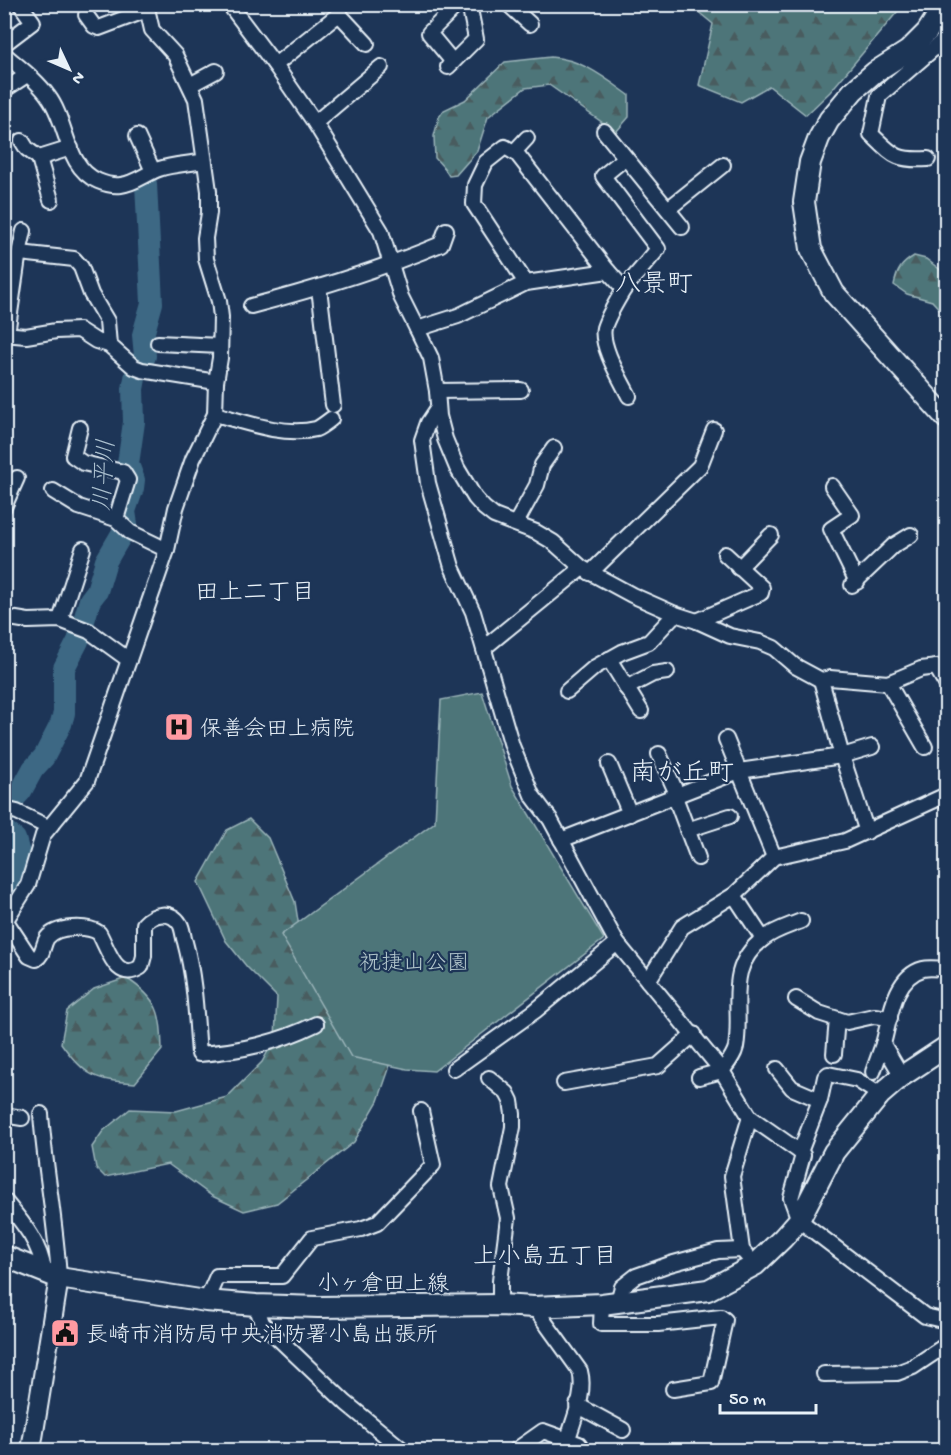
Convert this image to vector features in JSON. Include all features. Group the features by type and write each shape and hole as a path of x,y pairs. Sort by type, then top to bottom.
{"main road":[{"path":"945,4 927,32 908,51 875,72 853,91 829,120 810,162 804,202 811,249 834,293 946,418"},
{"name":"小ヶ倉田上線","path":"4,1256 51,1275 206,1301 256,1305 534,1306 610,1303 708,1290 799,1220 834,1152 880,1095 902,1076 946,1047"}],"street":[{"path":"4,44 33,22 20,4"},
{"path":"229,4 315,123 381,231 401,297 431,358 445,439 457,468 476,498 494,516 536,532 553,542 586,571 632,596 730,636 760,642 774,648 795,666 821,680 830,678 888,683 921,669 941,667 946,684"},
{"path":"458,4 429,33 450,65 477,39 469,4"},
{"path":"508,4 530,24"},
{"path":"86,15 94,26 99,28 146,7 152,30 175,55 196,99 209,191 205,238 206,259 219,301 221,318 215,414 193,459 176,508 167,550 87,781 48,827 40,842 28,885 5,922 29,956 36,959 42,954 49,936 54,933 77,928 95,930 99,933 118,968 125,973 141,967 144,956 144,924 154,916 165,914 173,917 180,925 192,968 199,1054 232,1052 258,1046 288,1037 316,1024"},
{"path":"275,65 339,14 367,44"},
{"path":"928,159 905,160 891,154 871,134 879,96 946,38"},
{"path":"4,54 48,95 60,117 70,148 80,168 92,178 118,186 136,182 162,168 204,161"},
{"path":"315,123 381,67"},
{"path":"190,85 216,71"},
{"path":"4,90 27,75"},
{"path":"604,131 682,227"},
{"path":"137,136 153,171"},
{"path":"514,152 527,138"},
{"path":"21,141 39,158 51,200"},
{"path":"526,283 474,204 475,184 486,162 505,147 514,152 624,289"},
{"path":"39,158 70,148"},
{"path":"625,158 603,176 658,249 624,289 604,327 603,335 609,354 629,396"},
{"path":"668,209 723,165"},
{"path":"251,306 319,288 391,265 441,244 446,230"},
{"path":"24,231 6,334 26,336 79,330 96,341 109,345 138,368 216,382"},
{"path":"4,250 19,255 74,259 81,267 91,294 107,321 109,345"},
{"path":"417,328 458,316 526,283 608,271"},
{"path":"215,414 283,430 317,428 332,412 319,288"},
{"path":"166,338 220,346"},
{"path":"437,392 521,390"},
{"path":"438,408 428,423 422,440 428,483 452,567 473,612 503,717 532,795 561,840 617,943 694,1034 722,1071 750,1117 803,1155 791,1198 799,1220 925,1316 946,1321"},
{"path":"80,428 73,456 83,463 123,472 128,480 123,526"},
{"path":"484,648 586,571 700,466 714,430"},
{"path":"516,523 537,485 542,465 554,448"},
{"path":"4,507 12,480"},
{"path":"832,486 852,514 831,530 854,584 893,546 911,535"},
{"path":"53,491 79,507 123,526 167,550"},
{"path":"739,568 771,535"},
{"path":"60,620 83,549"},
{"path":"697,621 761,593 762,588 725,554"},
{"path":"567,691 595,667 649,642 675,614"},
{"path":"4,617 28,621 60,620 83,629 129,660"},
{"path":"609,659 640,711"},
{"path":"626,688 653,674 667,672"},
{"path":"821,680 842,756 867,832"},
{"path":"888,683 925,747"},
{"path":"726,739 774,857"},
{"path":"561,840 739,771 842,756 872,747"},
{"path":"659,754 677,796 698,858"},
{"path":"609,764 630,814"},
{"path":"648,981 682,927 734,895 774,857 845,841 946,795"},
{"path":"4,809 17,812 48,827"},
{"path":"687,830 730,816"},
{"path":"734,895 763,939"},
{"path":"699,1077 722,1071 732,1058 735,1048 739,975 746,960 763,939 801,921"},
{"path":"454,1069 535,1011 617,943"},
{"path":"873,1072 900,987 909,976 923,969 946,969"},
{"path":"796,999 819,1012 847,1022 874,1016 891,1018"},
{"path":"834,1054 837,1019"},
{"path":"564,1083 658,1066 694,1034"},
{"path":"883,1044 902,1076"},
{"path":"777,1069 792,1088 820,1100"},
{"path":"800,1152 820,1100 825,1077 828,1074 857,1080 880,1095"},
{"path":"489,1078 507,1094 511,1101 513,1114 513,1127 501,1186 508,1218 500,1281 500,1305"},
{"path":"206,1301 217,1276 282,1276 312,1238 361,1229 377,1223 433,1165 421,1111"},
{"path":"31,1450 51,1275 57,1243 41,1114"},
{"path":"4,1115 22,1118"},
{"path":"673,1389 711,1383 725,1320 721,1317 657,1324 600,1324 610,1303 622,1287 636,1276 718,1251 748,1258 732,1176 750,1117"},
{"path":"4,1200 33,1237 51,1275"},
{"path":"256,1305 262,1323 346,1403 403,1450"},
{"path":"534,1306 580,1371 582,1390 568,1439"},
{"path":"824,1374 897,1373 913,1367 946,1345"},
{"path":"578,1405 623,1430"},
{"path":"516,1450 543,1431 579,1444 583,1450"}],"green space":[{"path":"690,5 903,5 830,92 806,115 769,86 741,102 699,85 713,24"},
{"path":"551,57 583,65 629,95 629,117 616,132 549,85 525,88 488,117 477,151 456,175 449,176 435,158 434,136 439,117 444,110 465,100 505,62"},
{"path":"914,256 926,259 946,274 946,316 932,301 907,294 894,285 900,268"},
{"name":"祝捷山公園","path":"482,692 512,786 604,939 434,1071 407,1069 351,1057 281,935 435,822 441,700"},
{"path":"249,819 268,838 295,902 301,940 386,1039 389,1069 378,1101 354,1142 277,1203 244,1211 212,1196 168,1164 105,1177 96,1168 92,1147 103,1131 130,1109 176,1111 227,1097 262,1062 275,1038 277,997 247,967 226,941 198,882 227,830"},
{"path":"126,978 152,1000 161,1026 162,1050 135,1083 92,1075 77,1063 61,1043 67,1011 94,989"}],"waterway":[{"name":"川平川","path":"4,815 33,769 44,757 61,724 64,713 64,668 78,641 90,600 97,591 106,561 127,525 125,511 134,480 128,464 134,422 133,389 136,373 145,356 143,335 152,303 146,184"},
{"name":"川平川","path":"4,830 15,839 19,853 4,891"}],"place":[{"name":"保善会田上病院","path":"179,727"},
{"name":"長崎市消防局中央消防署小島出張所","path":"65,1333"}],"district":[{"name":"八景町","path":"654,282"},
{"name":"田上二丁目","path":"255,591"},
{"name":"南が丘町","path":"682,771"},
{"name":"上小島五丁目","path":"545,1255"}]}
